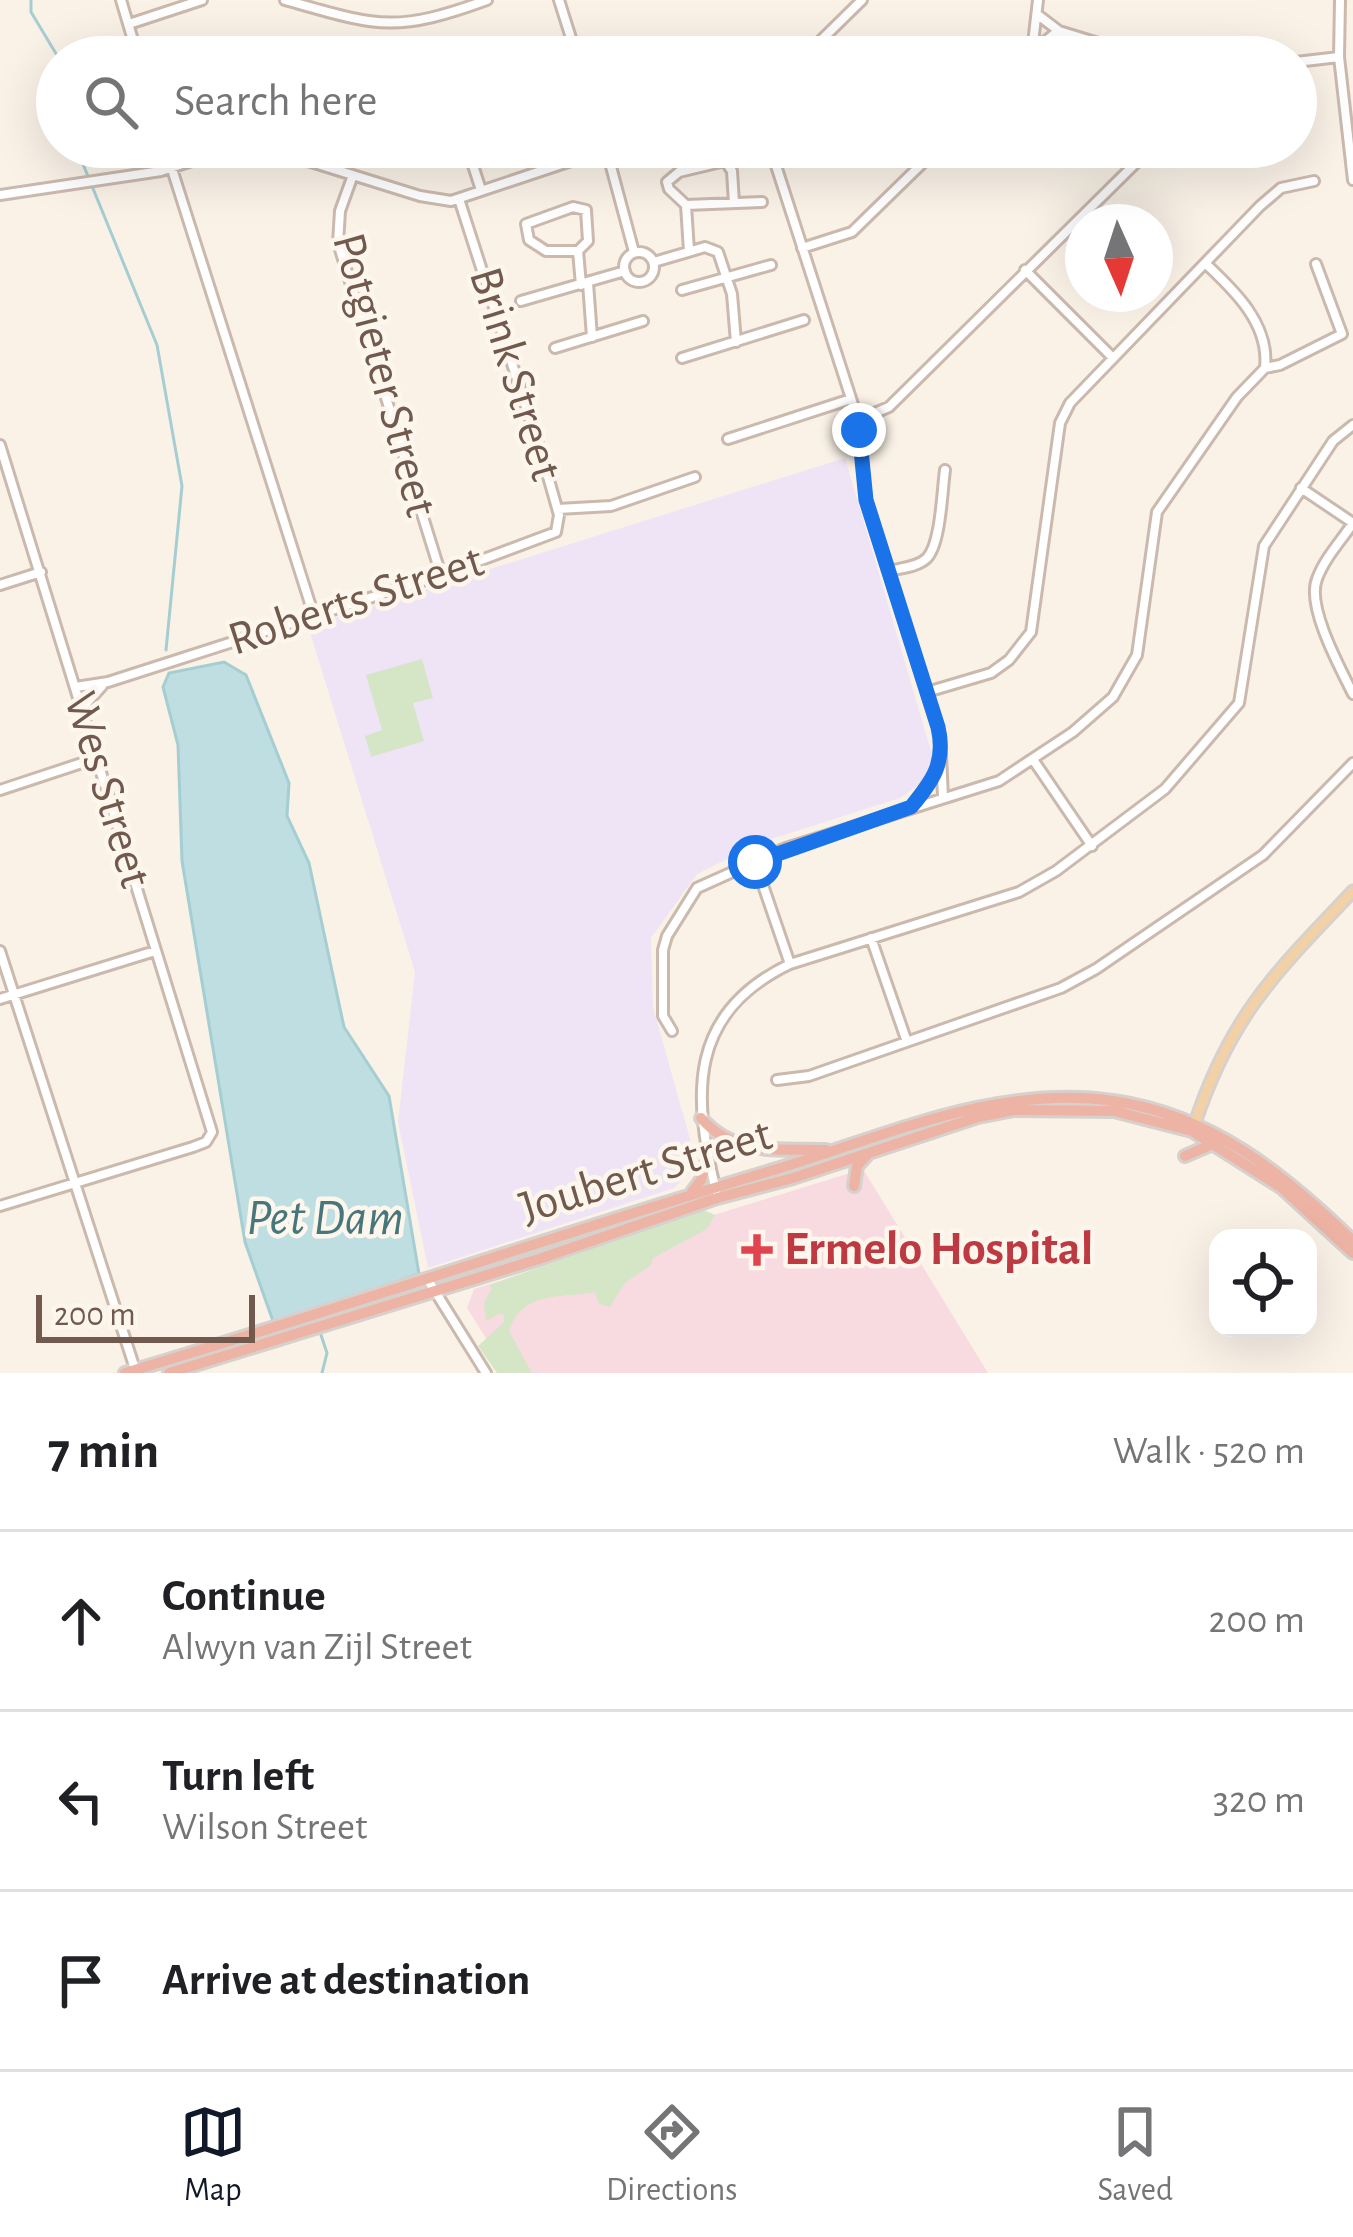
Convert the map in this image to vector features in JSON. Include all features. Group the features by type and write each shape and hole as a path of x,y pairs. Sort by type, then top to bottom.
{"highway":[{"name":"Joubert Street","path":"169,1373 832,1150 972,1109 1032,1098 1118,1102 1194,1126"},
{"name":"Joubert Street","path":"431,1286 689,1195 870,1153 978,1117 1033,1108 1129,1113 1194,1126"},
{"path":"701,1118 726,1142 756,1148 832,1150"},
{"path":"1194,1126 1282,1188 1353,1253"},
{"path":"1194,1126 1288,1181 1353,1240"},
{"path":"1185,1156 1215,1143"},
{"path":"756,1148 784,1167"},
{"path":"854,1186 856,1166 870,1153"},
{"path":"689,1195 701,1180 707,1160"},
{"name":"Joubert Street","path":"132,1372 310,1324"}],"main road":[{"path":"1194,1126 1217,1062 1239,1020 1264,986 1353,891"}],"street":[{"path":"121,0 132,36"},
{"path":"129,25 202,0"},
{"path":"285,0 351,20 406,24 487,0"},
{"path":"559,0 570,36"},
{"path":"825,36 862,0"},
{"path":"1034,36 1038,0"},
{"path":"1340,0 1339,57 1353,180"},
{"path":"1038,15 1059,31 1075,36"},
{"path":"1053,36 1059,31"},
{"path":"1317,60 1339,57"},
{"path":"0,195 171,168 314,616"},
{"path":"328,168 433,199 459,199 548,168"},
{"path":"474,168 481,190"},
{"path":"613,168 634,252"},
{"path":"688,250 686,205 669,189 669,178 698,168"},
{"path":"732,168 734,203"},
{"path":"777,168 858,420 864,489 940,735 944,797"},
{"path":"802,248 852,232 918,168"},
{"path":"858,420 889,407 1130,168"},
{"name":"Potgieter Street","path":"353,176 340,212 338,243 441,575"},
{"path":"927,692 991,674 1031,632 1060,423 1070,403 1274,194 1314,181"},
{"name":"Brink Street","path":"459,199 557,509 556,532 539,541"},
{"path":"686,205 762,202"},
{"path":"582,207 588,213 588,241 578,251 542,249 526,236 526,224 582,207"},
{"path":"654,262 688,250 712,247 718,252 728,277 736,342"},
{"path":"578,251 592,337"},
{"path":"634,252 647,254 654,262 654,272 644,281 633,280 625,271 626,259 634,252"},
{"path":"1205,263 1250,312 1264,349 1265,368"},
{"path":"672,1031 663,1016 663,950 697,888 755,862 999,781 1094,716 1131,671 1137,656 1157,512 1237,397 1265,368 1342,334 1316,264"},
{"path":"682,290 771,265"},
{"path":"1025,270 1113,358"},
{"path":"521,301 625,271"},
{"path":"682,358 804,320"},
{"path":"555,348 643,321"},
{"path":"728,439 851,399"},
{"path":"716,1192 701,1118 701,1074 718,1024 742,993 790,964 1019,892 1093,846 1165,788 1234,712 1244,686 1268,538 1333,441 1353,425"},
{"name":"Wes Street","path":"0,445 211,1124 211,1135 194,1147 73,1183"},
{"path":"889,571 918,564 929,555 945,470"},
{"path":"557,509 610,506 695,477"},
{"path":"1301,488 1353,524 1320,572 1315,589 1318,612 1353,694"},
{"name":"Roberts Street","path":"108,682 539,541"},
{"path":"0,584 41,572"},
{"path":"76,687 108,682"},
{"path":"82,708 108,682"},
{"path":"0,790 97,758"},
{"path":"1034,760 1093,846"},
{"path":"777,1080 800,1078 1026,1003 1096,969 1263,855 1353,763"},
{"path":"911,807 940,766"},
{"path":"755,862 790,964"},
{"path":"871,938 907,1042"},
{"path":"0,951 132,1372"},
{"path":"0,999 155,951"},
{"path":"0,1206 73,1183"},
{"path":"431,1286 485,1373"}],"shaded area":[{"path":"845,458 934,761 927,779 900,798 762,842 697,874 651,938 653,1007 697,1164 674,1188 428,1268 398,1122 415,972 308,626"},
{"name":"Ermelo Hospital","path":"863,1169 988,1373 508,1373 467,1308 474,1289"}],"green space":[{"path":"422,659 433,698 413,703 424,741 371,757 365,736 382,730 366,675"},
{"path":"704,1210 715,1215 707,1229 653,1258 651,1265 625,1283 610,1307 599,1304 595,1292 544,1299 524,1309 509,1331 532,1373 497,1373 478,1346 504,1322 504,1315 499,1314 486,1321 489,1285"}],"water":[{"name":"Pet Dam","path":"224,662 246,675 289,783 287,816 309,863 344,1027 389,1096 419,1274 274,1324 245,1242 182,861 178,745 163,687 169,673"}],"waterway":[{"path":"31,0 31,12 45,36"},
{"path":"85,168 157,345 182,486 166,650"},
{"path":"315,1317 327,1353 322,1373"}],"place":[{"name":"Ermelo Hospital","path":"757,1250"}],"route":[{"path":"755,862 911,807 940,766 938,727 866,500 859,430"}]}
